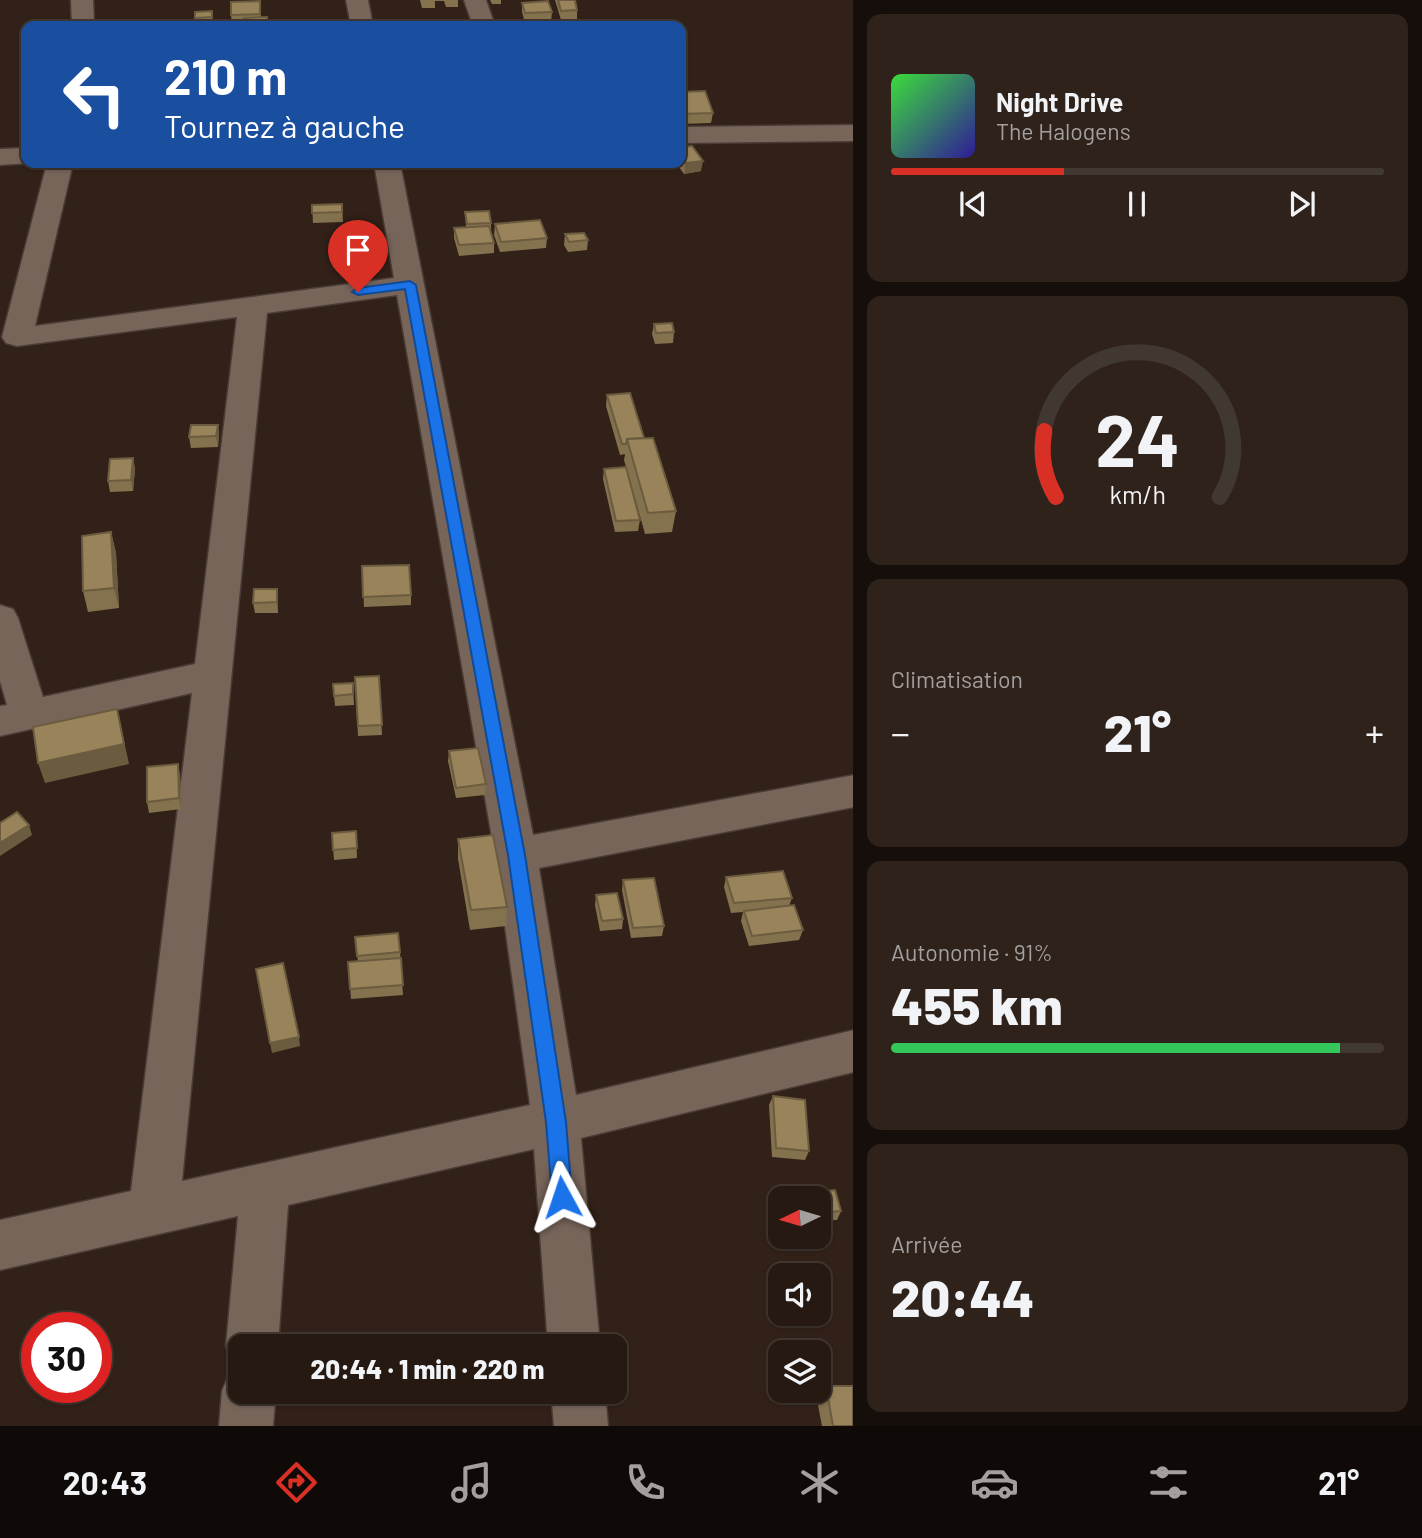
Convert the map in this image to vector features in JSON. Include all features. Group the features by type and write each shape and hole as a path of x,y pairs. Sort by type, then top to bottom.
{"street":[{"path":"82,0 83,21"},
{"path":"357,0 361,21"},
{"path":"475,0 482,21"},
{"path":"686,135 853,133"},
{"path":"0,157 21,156"},
{"path":"59,168 17,337 410,285"},
{"path":"388,168 516,855 556,1122 573,1334"},
{"path":"154,1211 253,305"},
{"path":"0,618 15,718 213,674"},
{"path":"516,855 853,791"},
{"path":"0,1245 556,1122 853,1051"},
{"path":"254,1334 265,1186"},
{"path":"246,1426 248,1404"},
{"path":"579,1404 581,1426"}],"building":[{"path":"558,0 575,0 577,10 561,11"},
{"path":"260,1 260,14 231,15 231,2"},
{"path":"548,1 552,12 525,13 522,3"},
{"path":"212,11 212,17 195,18 195,12"},
{"path":"267,17 267,21 244,21 244,18"},
{"path":"705,91 713,113 686,114 686,92"},
{"path":"692,146 703,161 686,163 686,147"},
{"path":"342,204 342,212 312,213 312,205"},
{"path":"489,211 491,223 467,224 465,212"},
{"path":"540,220 547,238 501,242 495,224"},
{"path":"489,226 494,243 459,245 454,228"},
{"path":"584,233 588,240 569,242 565,234"},
{"path":"672,323 674,332 656,333 654,324"},
{"path":"630,393 644,438 627,439 626,444 622,444 607,395"},
{"path":"191,425 218,425 216,436 189,437"},
{"path":"653,438 676,511 648,513 627,439"},
{"path":"133,458 131,480 108,481 110,459"},
{"path":"626,467 640,520 616,521 604,469"},
{"path":"111,532 114,588 83,591 82,536"},
{"path":"409,565 411,595 363,597 362,566"},
{"path":"254,589 277,589 277,602 253,603"},
{"path":"379,676 382,725 358,726 355,677"},
{"path":"353,683 353,694 334,696 333,684"},
{"path":"117,709 124,744 38,763 33,727"},
{"path":"478,748 486,784 456,788 449,751"},
{"path":"178,764 179,798 147,802 147,767"},
{"path":"17,812 29,825 0,843 0,823"},
{"path":"356,831 357,848 333,850 332,833"},
{"path":"493,835 507,907 471,910 458,839"},
{"path":"783,871 792,898 734,903 726,877"},
{"path":"654,878 664,926 633,928 623,880"},
{"path":"617,893 623,919 602,921 596,895"},
{"path":"794,905 803,930 752,936 744,911"},
{"path":"398,933 400,952 357,956 355,937"},
{"path":"401,958 403,985 350,989 348,962"},
{"path":"283,963 299,1037 270,1043 256,969"},
{"path":"773,1096 805,1100 809,1151 776,1148"},
{"path":"831,1190 835,1190 841,1211 831,1212"},
{"path":"831,1386 853,1386 853,1426 833,1426 829,1403"}],"route":[{"path":"358,292 410,285 516,855 556,1122 562,1197"}]}
